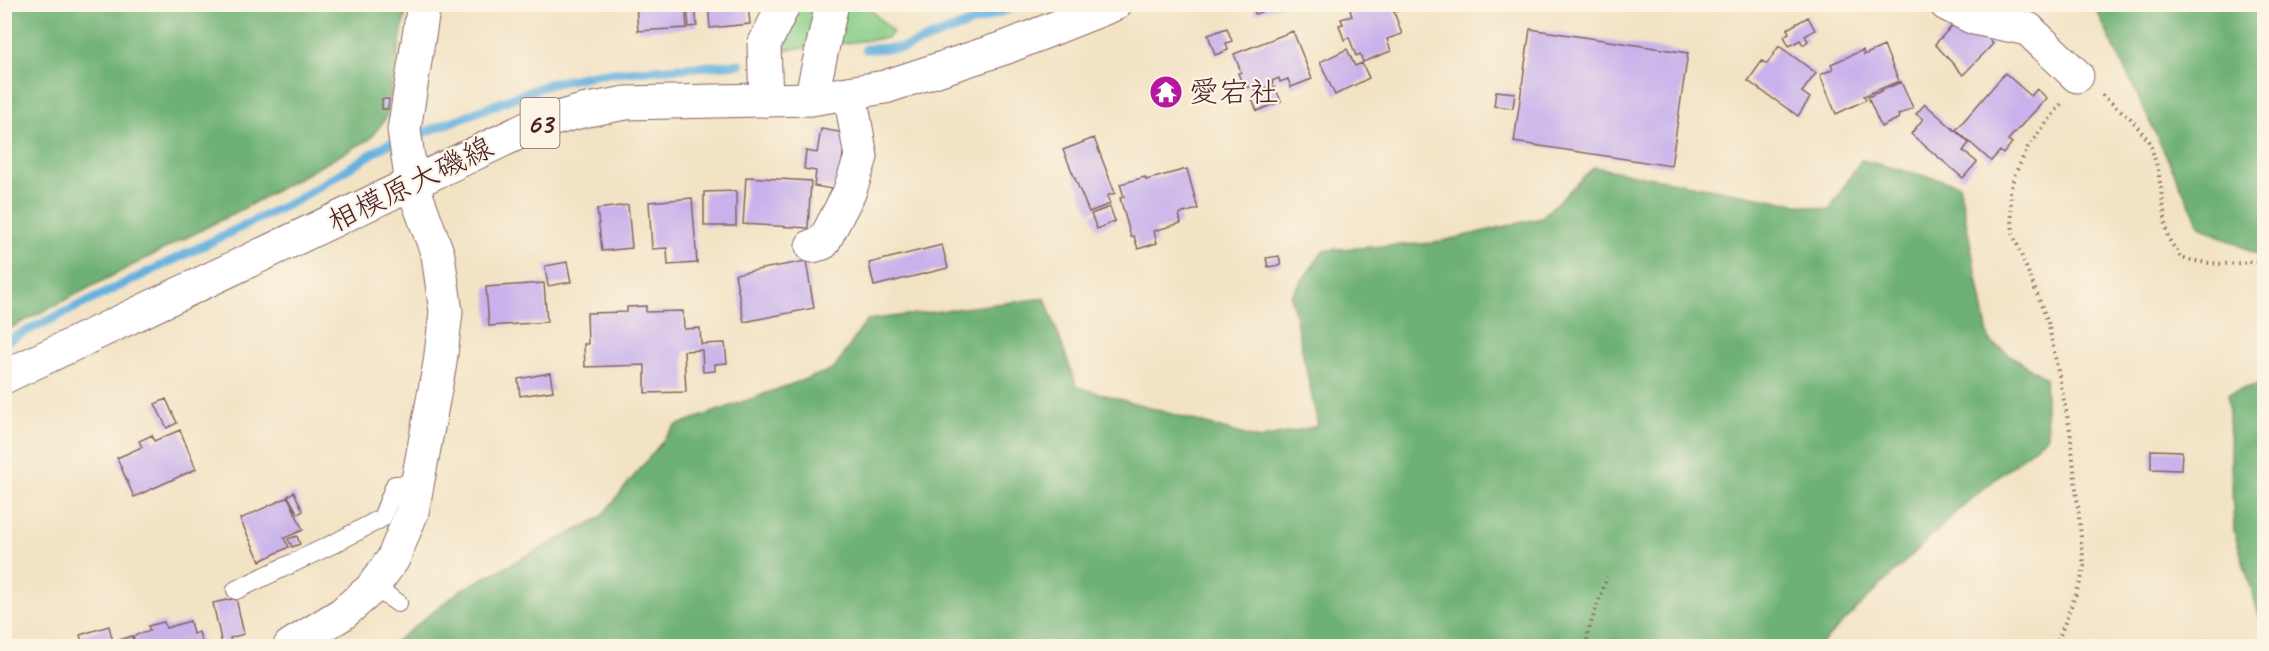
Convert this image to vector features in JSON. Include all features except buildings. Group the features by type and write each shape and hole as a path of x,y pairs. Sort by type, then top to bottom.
{"street":[{"path":"290,646 342,614 386,594 393,559 412,512 440,363 446,312 438,255 412,184 405,141 424,4"},
{"path":"766,100 764,45 784,4"},
{"path":"811,99 832,4"},
{"name":"相模原大磯線","path":"4,377 537,124 582,111 626,103 811,99 885,87 1007,47 1115,4"},
{"path":"1946,4 1974,18 2028,29 2079,78"},
{"path":"812,246 823,243 849,193 861,157 850,93"}],"lane":[{"path":"236,590 382,518 395,485 417,484"}],"path":[{"path":"2056,646 2084,566 2070,430 2048,322 2013,234 2010,191 2015,174 2028,147 2079,78 2130,118 2148,141 2158,169 2168,238 2181,258 2225,265 2265,259"},
{"path":"1586,646 1588,632 1607,577"}],"green space":[{"path":"5,5 407,5 386,118 370,139 248,206 5,331"},
{"path":"795,5 866,5 893,32 887,38 773,51"},
{"path":"2094,5 2264,5 2264,256 2200,226"},
{"path":"1861,160 1959,184 1989,341 2045,378 2047,437 1959,509 1819,646 390,646 461,590 600,518 675,426 834,369 867,320 1045,298 1077,387 1259,439 1318,426 1291,296 1324,250 1434,243 1541,218 1594,167 1829,210"},
{"path":"2264,382 2264,632 2234,531 2228,394"}],"waterway":[{"path":"866,49 903,48 1022,4"},
{"path":"412,137 549,84 599,74 740,64"},
{"path":"4,342 297,200 386,145 399,141"}],"place":[{"name":"愛宕社","path":"1166,92"}]}
